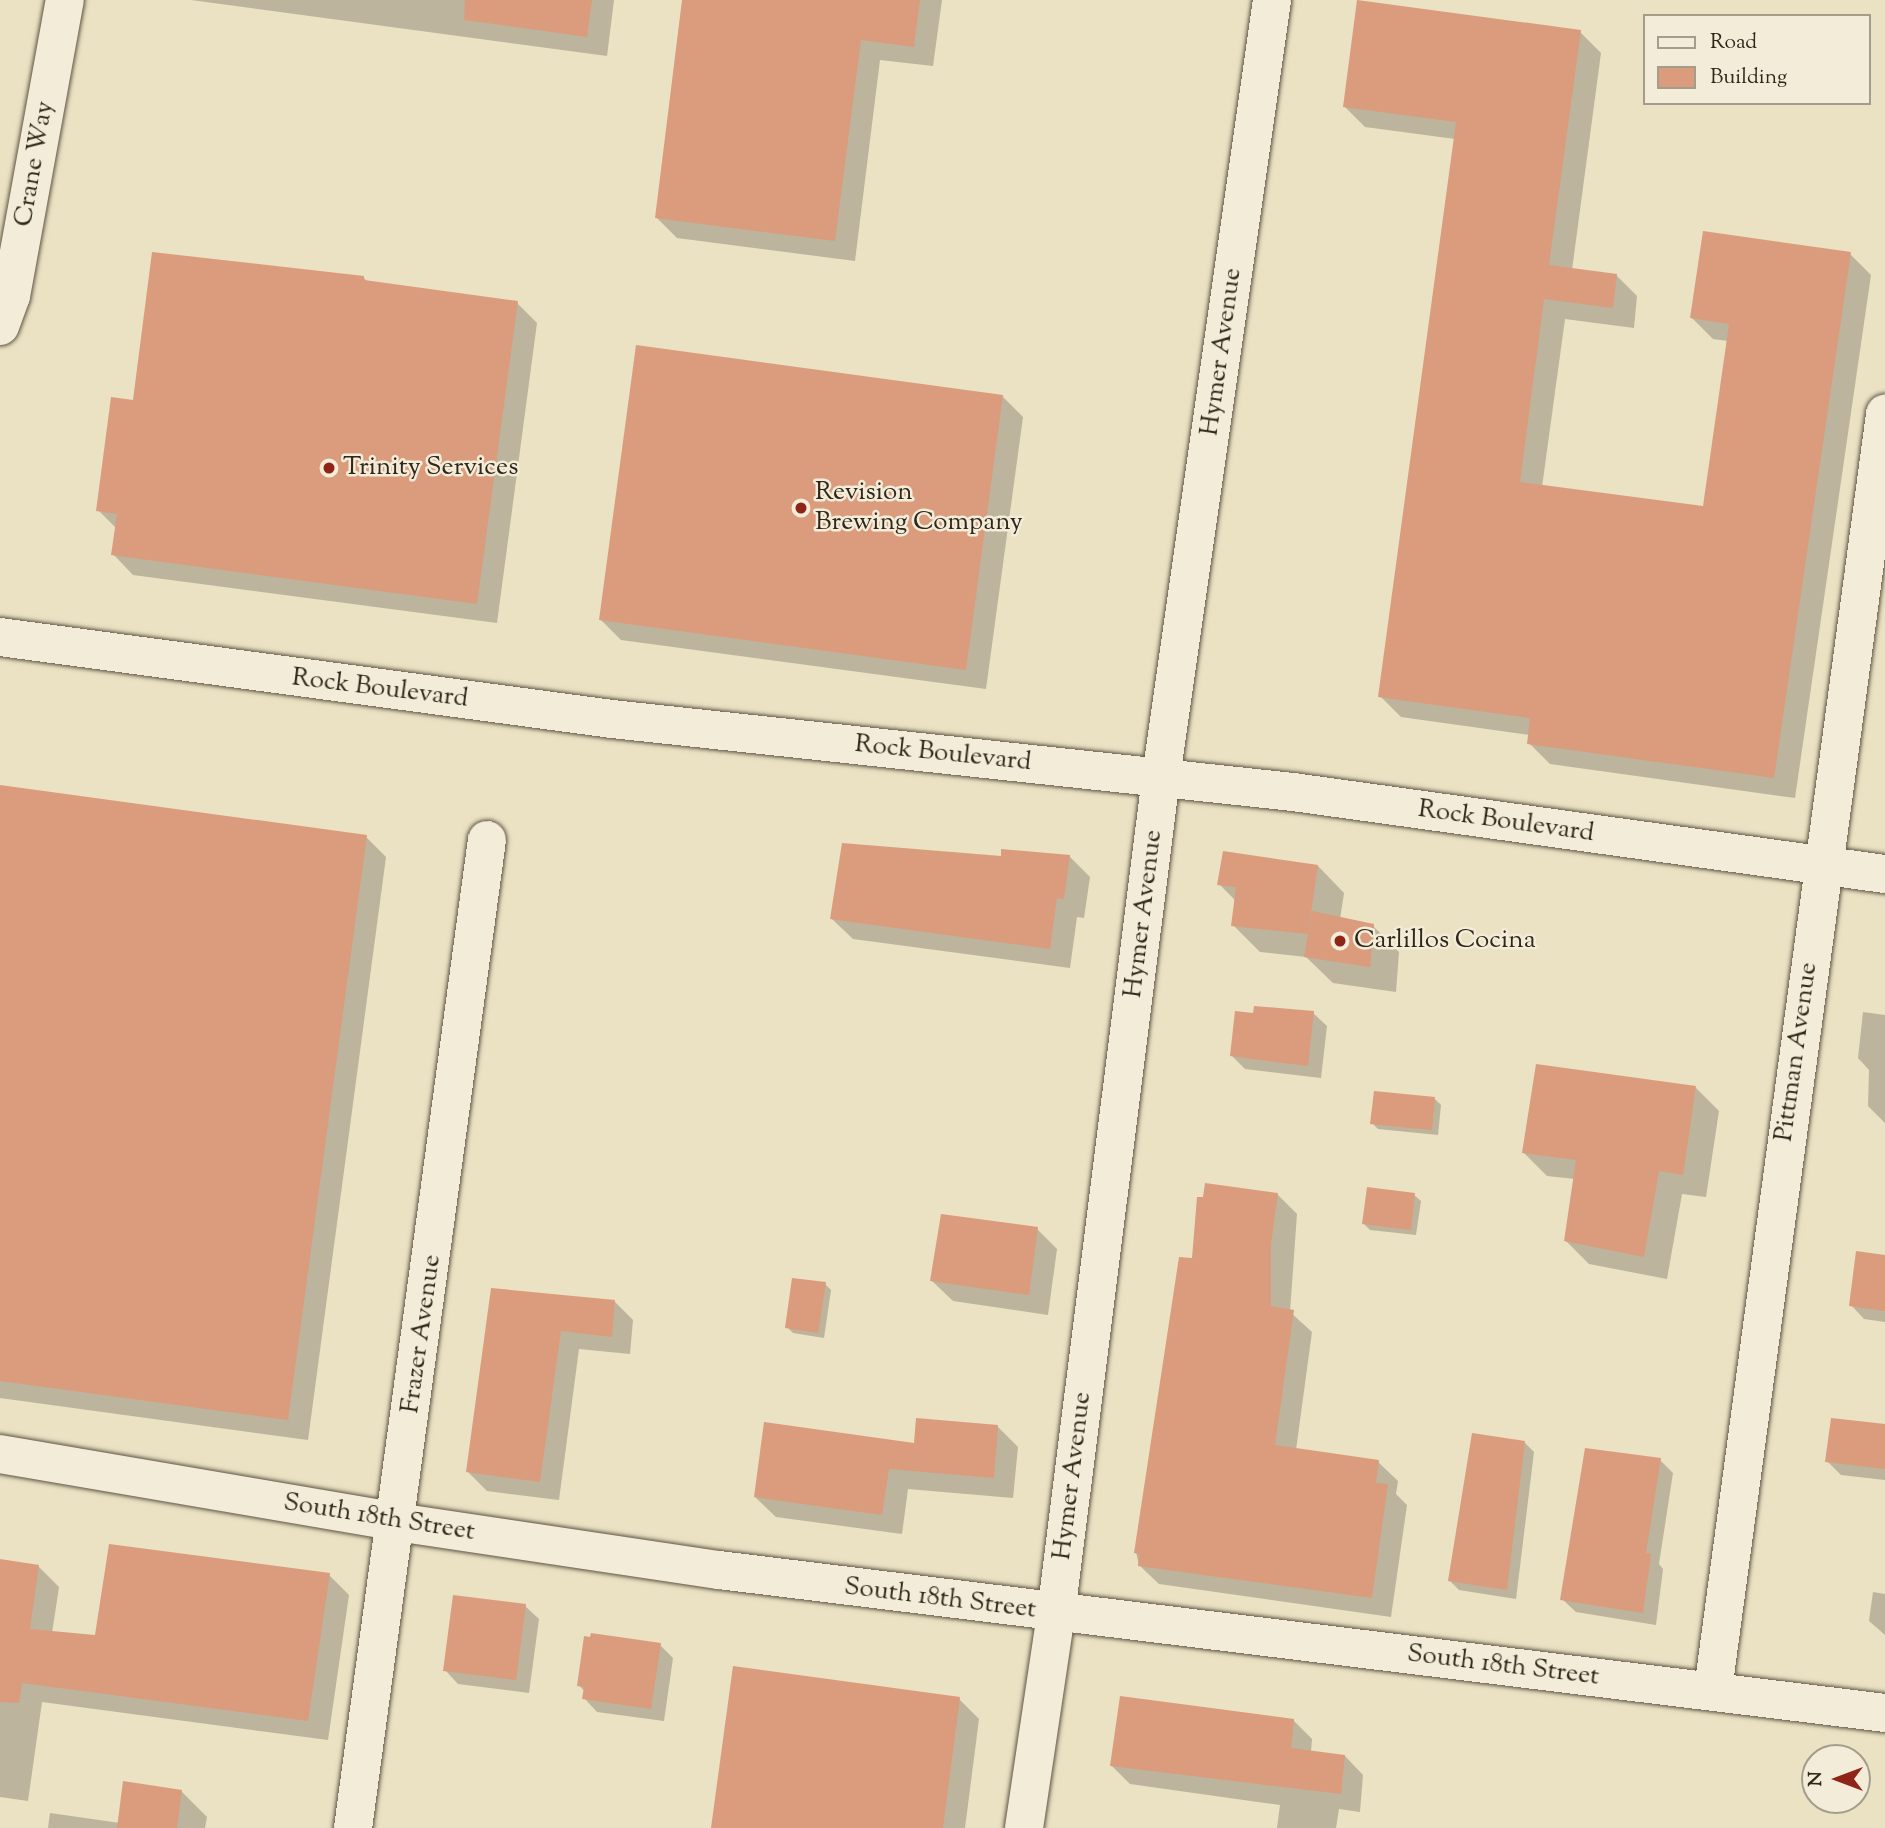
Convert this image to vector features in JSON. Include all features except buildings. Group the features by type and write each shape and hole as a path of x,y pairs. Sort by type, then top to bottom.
{"street":[{"name":"Crane Way","path":"0,326 11,296 65,0"},
{"name":"Hymer Avenue","path":"1024,1828 1056,1614 1161,777 1272,0"},
{"name":"Pittman Avenue","path":"1713,1690 1821,866 1885,414"},
{"name":"Rock Boulevard","path":"0,637 612,719 1161,777 1885,874"},
{"name":"Frazer Avenue","path":"353,1828 397,1522 487,840"},
{"name":"South 18th Street","path":"0,1454 397,1522 1056,1614 1713,1690 1885,1713"}],"place":[{"name":"Trinity Services","path":"329,468"},
{"name":"Revision Brewing Company","path":"801,508"},
{"name":"Carlillos Cocina","path":"1340,941"}]}
